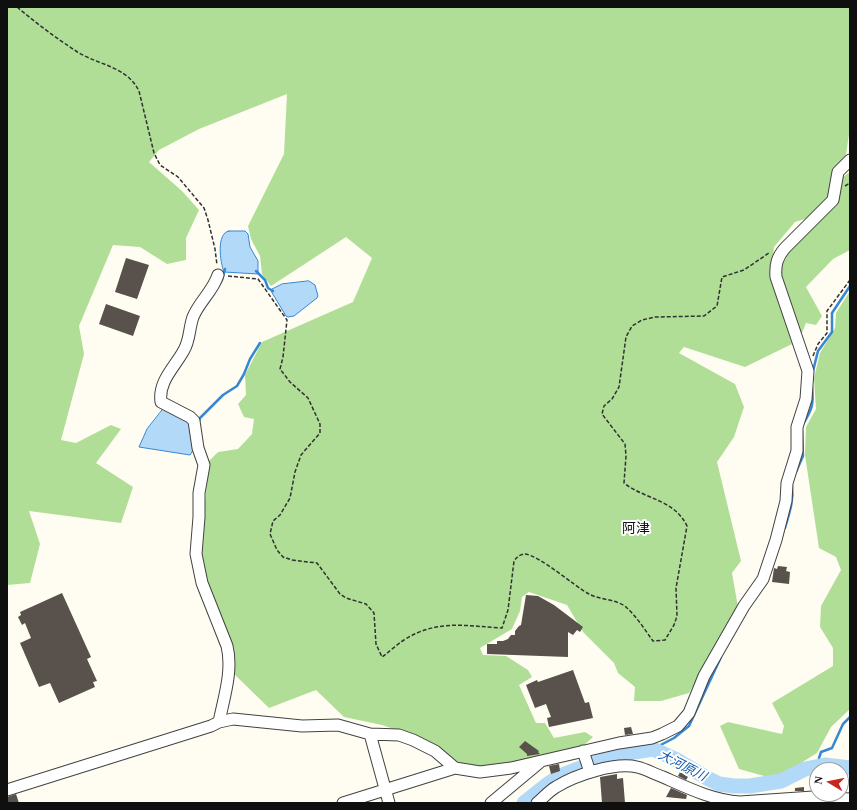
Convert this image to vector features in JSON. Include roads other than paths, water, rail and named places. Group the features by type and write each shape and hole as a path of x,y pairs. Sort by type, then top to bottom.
{"street":[{"path":"537,803 587,763 619,742 652,738 678,726 689,713 704,676 744,606 762,579 770,559 786,501 788,476 794,463 797,451 797,427 806,399 808,371 776,277 776,262 785,248 833,200 838,172 850,160"},
{"path":"219,722 228,680 230,656 202,584 196,554 199,493 204,466 198,448 194,421 190,417 160,402 160,393 169,372 184,350 188,341 193,318 221,275"},
{"path":"7,790 219,722 233,719 302,726 338,725 370,734 398,735 413,740 435,751 455,768"},
{"path":"370,734 389,803"},
{"path":"491,803 541,761"},
{"path":"343,803 455,768 480,772 511,768 541,761 636,767 705,796 730,802 813,797 850,799"}],"water":[{"path":"229,231 245,231 248,234 250,247 258,261 258,274 224,272 221,262 220,248 222,237"},
{"path":"309,281 315,285 318,296 317,298 294,316 286,316 271,291 272,289 282,284"},
{"path":"164,408 188,420 194,442 190,455 139,447 147,429"}],"waterway":[{"path":"216,290 222,280 225,269"},
{"path":"256,271 265,280 268,288 273,291"},
{"path":"813,371 818,351 832,332 832,313 850,286"},
{"path":"199,421 200,418 223,395 237,386 250,359 260,343"},
{"path":"802,426 812,407 812,386"},
{"path":"796,472 803,456 802,431"},
{"path":"785,528 792,502 792,486"},
{"path":"653,749 674,738 689,726 721,657"},
{"path":"819,762 821,752 832,748 843,724 850,717"},
{"name":"大河原川","path":"524,803 560,776 628,753 653,749 675,759 719,784 734,786 750,786 781,781 805,769 825,765 850,768"}],"district":[{"name":"阿津","path":"636,528"}]}
